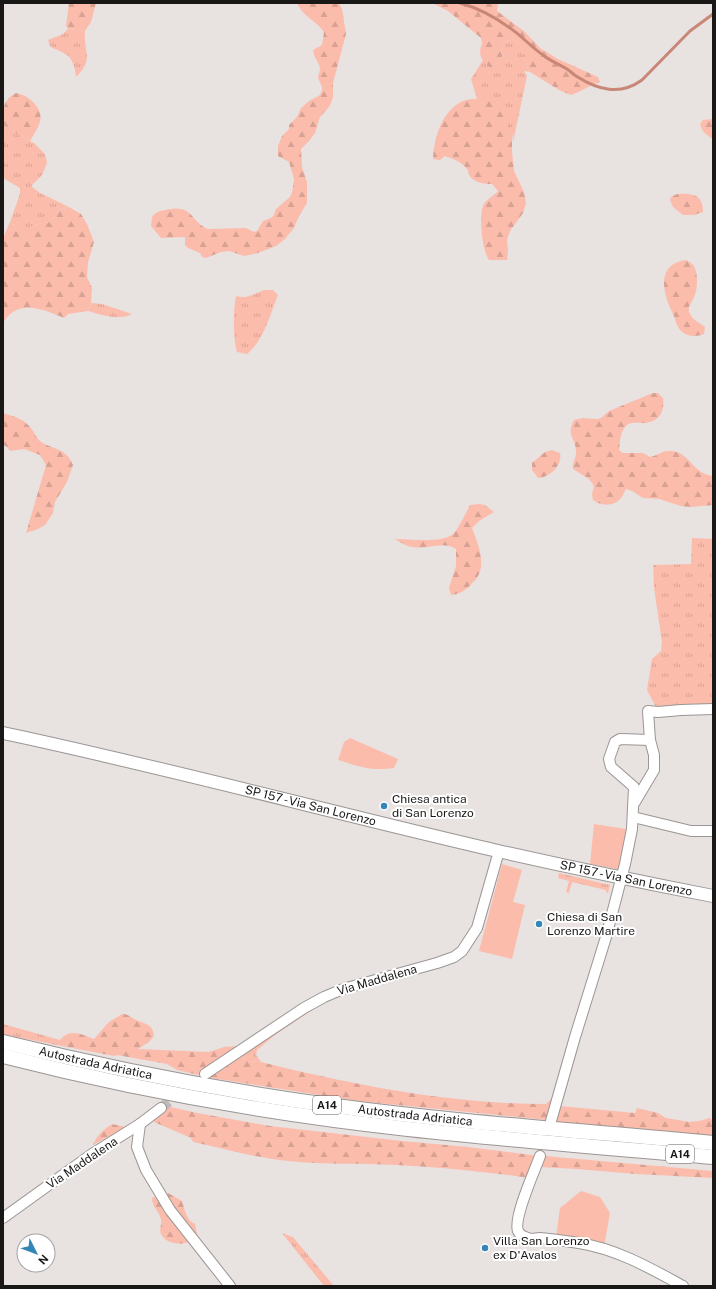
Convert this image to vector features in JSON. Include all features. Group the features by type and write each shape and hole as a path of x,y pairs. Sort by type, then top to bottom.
{"highway":[{"name":"Autostrada Adriatica","path":"3,1042 205,1085 321,1104 482,1122 713,1143"},
{"name":"Autostrada Adriatica","path":"3,1056 153,1090 328,1119 406,1129 713,1157"}],"main road":[{"name":"SP 157 - Via San Lorenzo","path":"3,733 69,747 499,851 713,896"}],"street":[{"path":"634,802 654,770 654,755 650,740 648,711 658,712 713,709"},
{"path":"551,1121 574,1037 606,937 632,829 634,787 611,768 609,759 614,742 620,739 650,740"},
{"path":"633,817 691,831 713,831"},
{"name":"Via Maddalena","path":"205,1074 304,1008 324,997 343,989 437,963 462,951 477,928 499,851"},
{"name":"Via Maddalena","path":"3,1218 92,1154 140,1124 161,1108"},
{"path":"140,1124 137,1147 146,1170 170,1210 230,1286"},
{"path":"540,1156 518,1221 518,1231 522,1236 529,1239 559,1240 584,1244 608,1250 626,1257 683,1286"}],"green space":[{"path":"69,3 96,3 91,22 85,31 68,29 66,26"},
{"path":"297,3 339,3 342,9 346,34 333,83 333,98 329,107 320,117 315,133 301,149 302,167 307,182 307,203 294,228 285,239 276,246 258,253 244,256 229,251 221,252 206,258 202,257 200,253 188,248 185,245 185,237 161,238 151,226 152,217 159,211 174,208 181,209 186,211 197,222 208,229 246,228 254,232 257,231 263,221 271,218 276,209 290,197 294,179 289,162 278,156 278,146 282,136 289,129 289,125 297,117 301,108 309,101 320,95 322,90 318,78 320,70 313,50 322,45 324,32 303,12"},
{"path":"432,3 498,3 497,11 525,32 540,48 558,59 598,77 600,82 571,95 559,90 530,72 520,45 512,39 503,42 501,50 504,65 499,71 496,72 483,61 480,55 482,44 481,38 448,11"},
{"path":"68,29 85,31 87,60 82,71 76,77 71,59 66,54 50,46 48,40 63,34"},
{"path":"512,39 520,45 530,72 524,71 527,76 513,142 512,132 481,98 477,99 471,79 483,60 489,68 503,57 501,50 503,42"},
{"path":"16,93 23,95 33,102 40,112 41,117 39,126 30,141 3,124 4,106 8,99"},
{"path":"481,98 493,101 500,108 507,119 512,132 514,171 524,192 526,203 523,213 510,231 507,240 507,260 489,260 484,249 481,224 482,209 487,200 498,191 492,184 476,181 471,178 463,164 457,161 445,156 440,160 433,159 437,135 447,114 461,102 469,99"},
{"path":"713,119 713,139 705,133 700,124 703,120"},
{"path":"3,124 34,143 45,154 47,162 42,175 31,186 40,193 69,207 59,210 50,222 30,227 16,227 10,222 20,194 20,188 3,178"},
{"path":"677,194 687,194 699,198 703,212 694,215 683,215 673,207 670,200 671,197"},
{"path":"69,207 81,214 87,224 94,242 88,262 87,277 92,288 91,303 88,311 68,314 64,318 40,309 23,308 16,310 9,315 3,323 3,238 10,222 16,227 30,227 50,222 59,210"},
{"path":"686,260 693,265 697,281 695,294 690,305 689,312 693,318 705,327 704,334 698,336 683,333 679,329 666,298 664,281 669,267"},
{"path":"264,290 273,290 278,295 266,327 258,342 247,354 237,352 234,324 236,296 247,296"},
{"path":"91,303 102,304 132,314 121,317 110,317 88,311"},
{"path":"653,393 658,393 663,398 663,408 661,413 656,419 648,423 632,423 627,425 622,433 619,450 623,453 643,453 650,457 666,451 675,451 681,454 700,471 713,476 713,505 691,507 681,506 659,499 643,498 626,489 618,501 607,505 593,500 592,494 594,486 589,479 573,469 576,450 571,430 574,420 583,418 601,418 609,411"},
{"path":"3,413 26,423 41,442 60,450 67,456 73,465 67,482 55,502 53,513 45,525 26,533 46,465 40,455 24,449 10,451 3,445"},
{"path":"552,450 560,453 557,466 551,473 538,478 532,470 532,463 545,452"},
{"path":"470,505 485,505 494,512 479,521 472,528 480,552 480,570 477,578 468,588 460,593 451,595 449,588 456,566 456,549 445,545 418,548 408,546 395,539 443,539 454,533"},
{"path":"692,538 713,539 713,708 656,707 647,690 652,659 661,651 662,642 654,588 653,565 691,564"},
{"path":"350,738 398,759 394,768 371,769 338,760 344,742"},
{"path":"594,824 626,829 621,870 590,864"},
{"path":"502,864 522,870 513,902 525,905 512,959 479,951"},
{"path":"559,873 610,885 608,893 606,890 572,882 569,893 566,892 569,881 558,878"},
{"path":"334,997 275,1035 257,1050 256,1055 261,1062 247,1061 241,1056 310,1008"},
{"path":"122,1014 128,1015 152,1029 154,1036 149,1042 138,1049 209,1052 224,1047 238,1046 198,1075 177,1070 167,1064 57,1045 64,1036 73,1033 94,1039 109,1022"},
{"path":"3,1024 60,1040 57,1045 6,1035 3,1034"},
{"path":"241,1056 247,1061 261,1062 402,1092 438,1097 474,1101 546,1104 554,1096 547,1120 358,1101 205,1077"},
{"path":"560,1106 635,1113 637,1108 658,1113 666,1118 690,1122 710,1118 713,1121 713,1136 555,1122"},
{"path":"171,1107 270,1126 539,1156 530,1178 430,1167 383,1164 315,1163 276,1160 193,1142 191,1138 154,1122 160,1113"},
{"path":"112,1124 126,1127 93,1145 96,1138"},
{"path":"545,1156 713,1171 713,1178 540,1167"},
{"path":"581,1191 600,1197 610,1213 604,1247 556,1237 560,1208"},
{"path":"163,1193 168,1193 182,1201 188,1217 195,1224 198,1238 189,1242 178,1244 164,1238 160,1232 161,1219 153,1204 152,1198"},
{"path":"282,1233 293,1237 334,1286 324,1286"}],"waterway":[{"path":"460,3 480,10 498,20 514,31 534,49 584,81 601,88 609,89 626,88 642,80 690,31 713,14"}],"tunnel":[{"path":"161,1108 181,1092"}],"place":[{"name":"Chiesa antica di San Lorenzo","path":"384,806"},
{"name":"Chiesa di San Lorenzo Martire","path":"539,924"},
{"name":"Villa San Lorenzo ex D'Avalos","path":"485,1248"}]}
